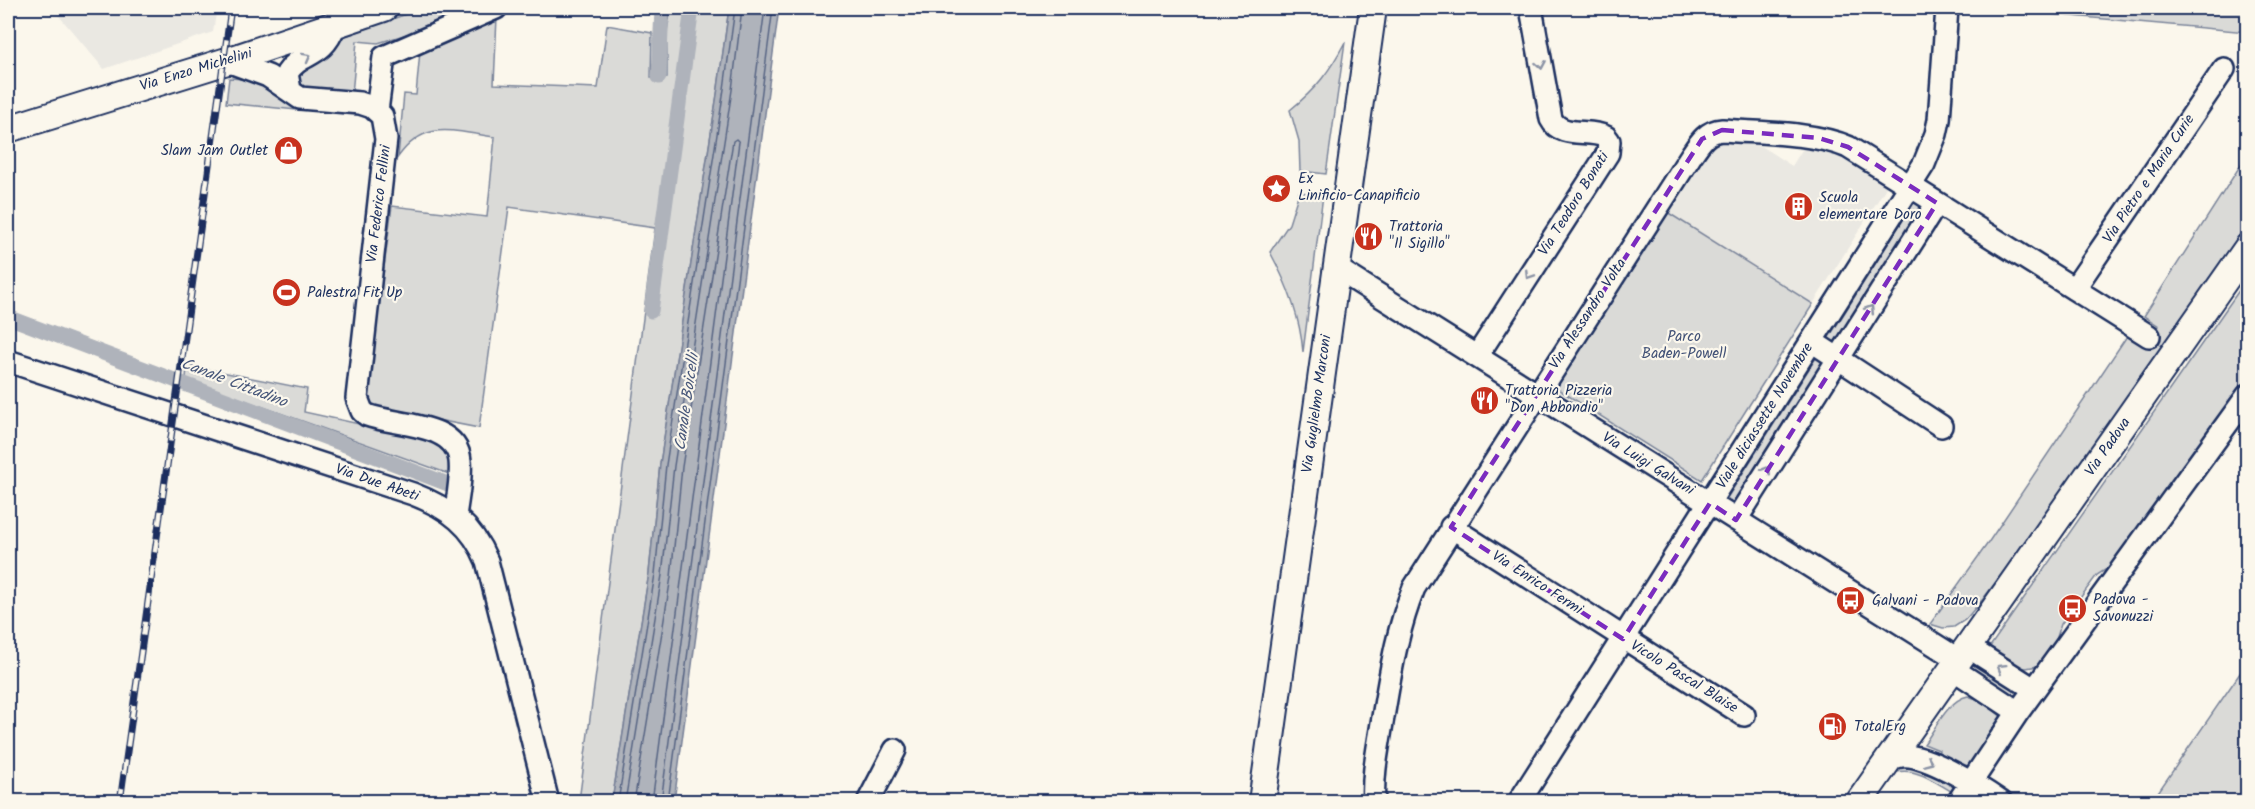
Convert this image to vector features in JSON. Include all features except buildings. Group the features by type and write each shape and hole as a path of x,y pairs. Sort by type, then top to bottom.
{"main road":[{"name":"Via Enzo Michelini","path":"8,129 228,61 384,8"},
{"name":"Via Guglielmo Marconi","path":"1262,801 1373,8"},
{"name":"Via Padova","path":"1858,801 1960,659 2247,247"}],"street":[{"name":"Via Federico Fellini","path":"455,517 460,460 451,439 438,432 368,415 362,411 357,398 386,139 385,123 377,111 384,57 496,8"},
{"name":"Via Teodoro Bonati","path":"1477,356 1602,163 1609,147 1606,137 1600,134 1564,130 1554,125 1531,8"},
{"name":"Viale diciassette Novembre","path":"1519,801 1813,342 1924,164 1936,134 1940,111 1947,8"},
{"path":"290,90 287,73 291,67 323,47 330,39 335,25"},
{"path":"228,61 255,70 300,98 360,103 377,111"},
{"name":"Via Pietro e Maria Curie","path":"2074,289 2224,69"},
{"name":"Via Alessandro Volta","path":"1374,801 1374,775 1397,635 1414,588 1702,139 1712,131 1722,129 1835,141 1911,187"},
{"path":"1911,187 2149,336"},
{"name":"Viale diciassette Novembre","path":"1736,519 1937,203"},
{"name":"Via Luigi Galvani","path":"1336,268 1960,659"},
{"path":"1813,342 1941,426"},
{"name":"Via Due Abeti","path":"8,361 413,494 436,504 455,517 474,535 487,561 548,801"},
{"path":"1958,801 2034,689 2247,395"},
{"name":"Via Enrico Fermi","path":"1451,528 1623,639"},
{"name":"Vicolo Pascal Blaise","path":"1623,639 1744,714"},
{"path":"1960,659 2034,689"},
{"path":"1960,659 2018,712"},
{"path":"868,801 895,750"},
{"path":"1885,765 1896,757 1917,757 1972,782 2001,801"}],"highlighted area":[{"path":"1722,130 1819,138 1848,147 1937,203 1736,520 1710,503 1623,639 1451,527 1702,139"}],"shaded area":[{"path":"45,8 217,8 213,32 104,69 59,16"},
{"path":"1719,139 1751,140 1792,166 1807,142 1826,144 1890,181 1813,304 1667,212 1708,148"}],"green space":[{"path":"423,8 471,8 417,31 378,43 357,41 352,94 303,88 300,84 299,72 340,38"},
{"path":"671,8 729,8 660,464 649,573 612,801 579,801 655,228 509,207 479,428 376,408 370,401 368,390 392,206 487,217 495,137 441,130 430,132 408,145 398,157 404,94 416,95 420,51 497,17 494,84 598,88 607,25 652,33 651,78 667,78 667,31"},
{"path":"1984,8 2247,8 2247,32"},
{"path":"1345,42 1326,174 1300,171 1299,141 1290,110 1322,79"},
{"path":"229,78 248,81 266,88 297,110 226,103"},
{"path":"2247,155 2247,224 2055,503 1983,599 1965,620 1954,627 1943,628 1930,624 1988,543 2131,330 2148,343 2159,326 2144,316"},
{"path":"1299,192 1323,195 1303,352 1292,300 1270,252 1289,224"},
{"path":"1918,196 1928,203 1836,348 1826,342"},
{"name":"Parco Baden-Powell","path":"1667,212 1813,304 1702,480 1556,388"},
{"path":"2247,279 2247,389 2124,558 2097,575 2061,624 2051,657 2038,666 2026,668 2015,666 1989,648"},
{"path":"1819,353 1827,359 1736,504 1727,498"},
{"path":"187,365 307,389 304,412 428,439 440,445 447,452 450,461 449,474 186,379"},
{"path":"1975,659 2020,689 2013,700 1968,670"},
{"path":"2247,663 2247,801 2152,801"},
{"path":"1968,696 1982,701 2008,722 1976,769 1938,755 1939,750 1924,744 1948,709"},
{"path":"1903,764 1965,784 1957,795 1920,774 1897,772"}],"water":[{"name":"Canale Boicelli","path":"729,8 779,8 674,801 612,801 649,573 660,464"}],"waterway":[{"path":"659,77 662,8"},
{"path":"651,311 692,8"},
{"name":"Canale Cittadino","path":"8,317 448,484"}],"railway":[{"path":"120,802 231,8"}],"place":[{"name":"Slam Jam Outlet","path":"289,151"},
{"name":"Ex Linificio-Canapificio","path":"1277,188"},
{"name":"Scuola elementare Doro","path":"1798,207"},
{"name":"Trattoria \"Il Sigillo\"","path":"1368,236"},
{"name":"Palestra Fit Up","path":"286,293"},
{"name":"Trattoria Pizzeria \"Don Abbondio\"","path":"1484,400"},
{"name":"Galvani - Padova","path":"1851,601"},
{"name":"Padova - Savonuzzi","path":"2072,609"},
{"name":"TotalErg","path":"1833,727"}]}
